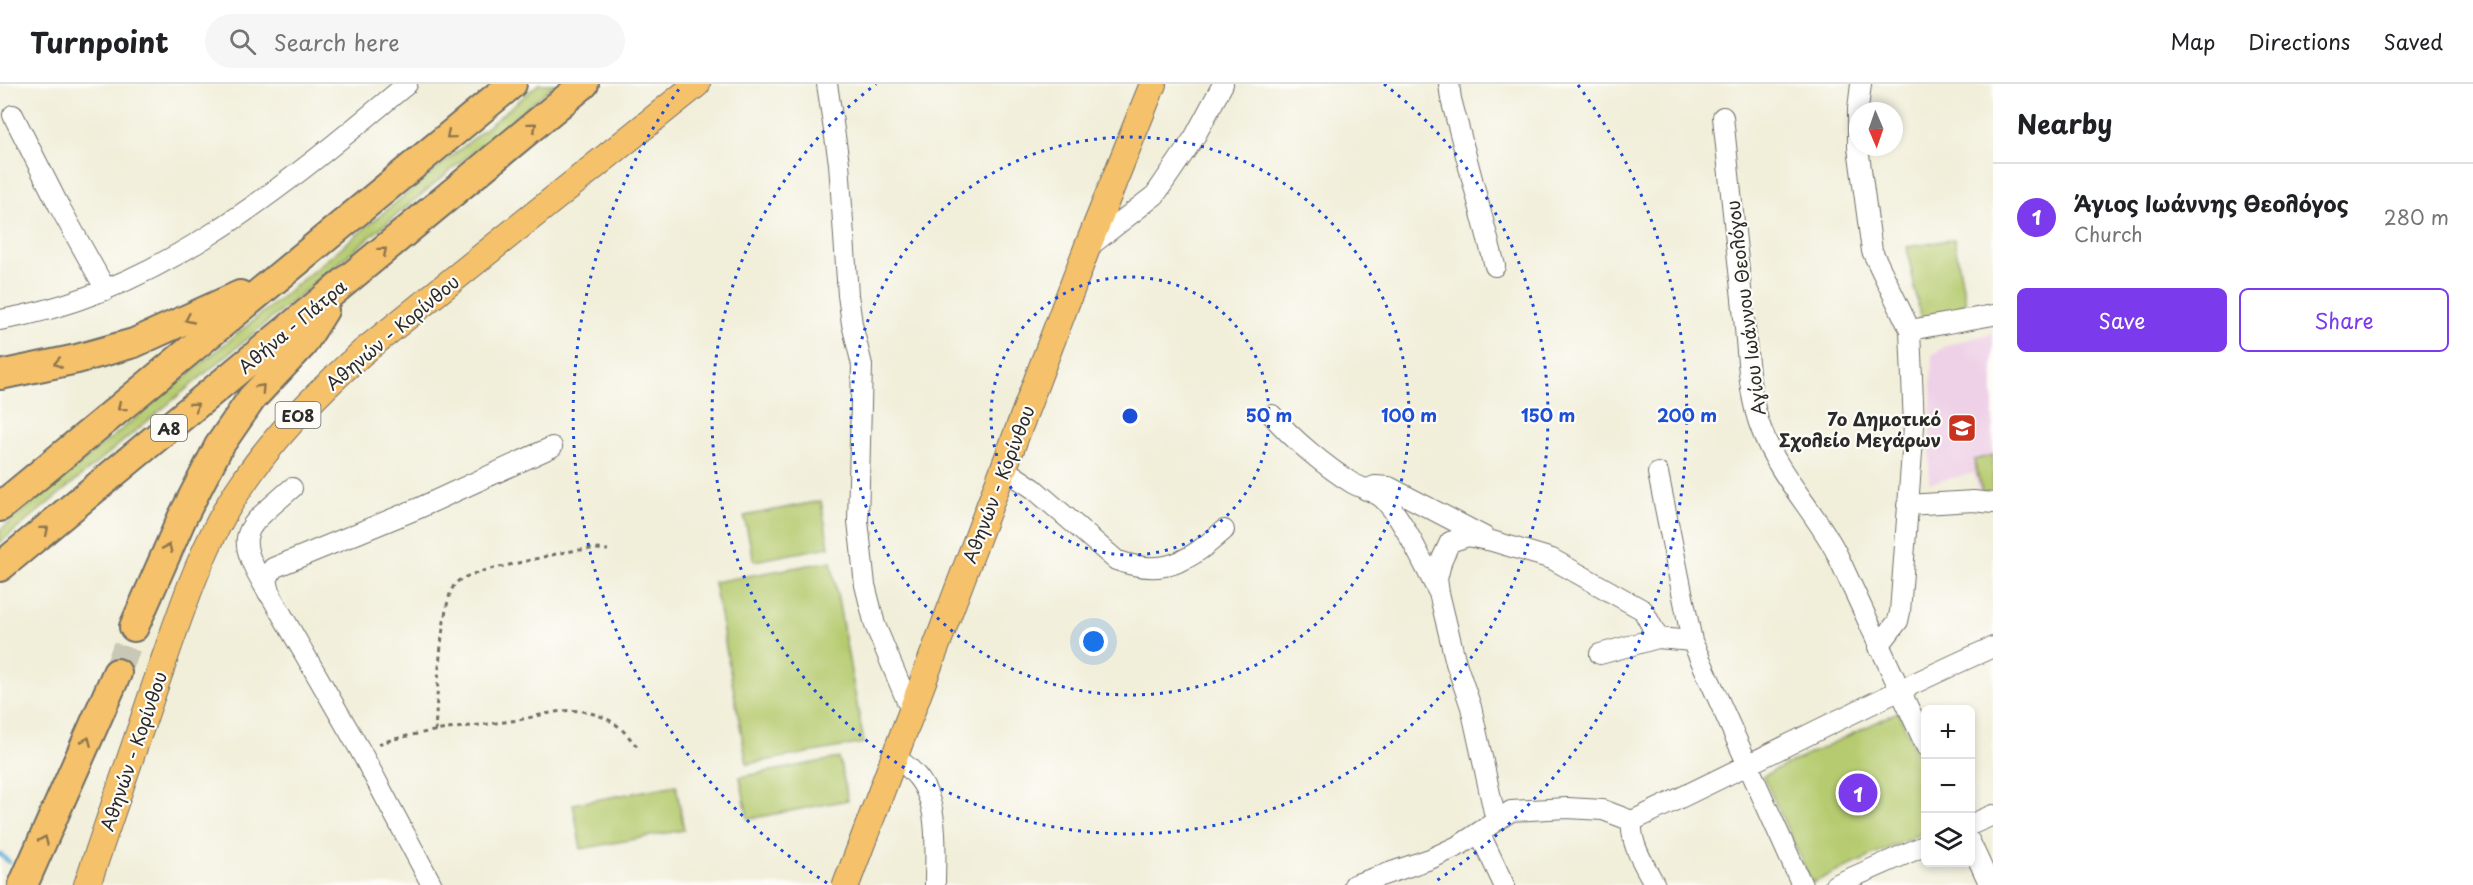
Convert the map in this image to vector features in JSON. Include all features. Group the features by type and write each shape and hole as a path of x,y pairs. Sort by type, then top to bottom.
{"highway":[{"name":"Α8","path":"0,507 512,84"},
{"name":"Αθήνα - Πάτρα","path":"0,567 584,84"},
{"path":"0,375 77,359 134,343 280,276"},
{"path":"134,627 194,492 219,446 252,398 302,345 338,288"},
{"path":"23,885 117,673"}],"main road":[{"name":"Αθηνών - Κορίνθου","path":"87,885 169,647 204,556 242,484 288,426 355,359 697,84"},
{"name":"Αθηνών - Κορίνθου","path":"846,885 1087,248 1153,84"}],"street":[{"path":"0,320 106,290 164,262 234,218 322,154 407,84"},
{"path":"827,84 839,163 848,295 862,365 858,520 865,585 875,625 912,713"},
{"path":"1087,248 1155,195 1194,138 1223,84"},
{"path":"1449,84 1495,266"},
{"path":"1859,102 1861,84"},
{"path":"13,116 59,206 106,290"},
{"name":"Αγίου Ιωάννου Θεολόγου","path":"1723,117 1748,355 1761,430 1792,489 1831,542 1921,736"},
{"path":"1859,156 1872,251 1910,330 1914,426 1898,621 1878,647"},
{"path":"1910,330 1993,315"},
{"path":"1272,415 1280,425 1325,463 1351,482 1381,497 1398,519 1439,593"},
{"path":"271,596 267,580 273,568 419,508 552,447"},
{"path":"1004,469 1034,489 1116,560 1135,567 1156,568 1179,562 1202,549 1224,530"},
{"path":"1658,473 1692,641 1802,885"},
{"path":"1366,490 1376,486 1389,487 1492,541"},
{"path":"292,488 253,523 247,532 245,544 257,573 360,750 432,885"},
{"path":"1907,505 1973,501 1993,503"},
{"path":"1496,820 1471,706 1456,663 1439,593 1437,579 1442,559 1450,542 1468,536 1552,559 1634,603 1643,610 1658,638"},
{"path":"1600,654 1658,638 1692,641"},
{"path":"1354,885 1430,859 1480,834 1511,811 1566,808 1603,810 1632,821 1748,766 1898,689 1993,647"},
{"path":"895,757 915,773 926,792 934,814 934,885"},
{"path":"1975,823 1993,815"},
{"path":"1632,821 1633,843 1655,885"},
{"path":"1480,834 1504,885"},
{"path":"1835,885 1921,847"},
{"path":"1975,850 1992,885"}],"path":[{"path":"435,732 439,660 448,600 455,584 467,576 546,556 594,548 608,550"},
{"path":"360,750 399,737 543,714 583,711 617,723 640,750"}],"shaded area":[{"name":"7ο Δημοτικό Σχολείο Μεγάρων","path":"1993,333 1993,504 1983,507 1974,473 1929,483 1932,355 1950,344"}],"green space":[{"path":"539,84 555,84 0,543 0,530"},
{"path":"1954,239 1968,314 1921,322 1907,247"},
{"path":"1993,455 1993,502 1985,504 1974,460"},
{"path":"821,501 829,547 754,561 744,516"},
{"path":"831,561 864,743 747,764 714,582"},
{"path":"1898,712 1921,761 1921,834 1812,883 1763,776"},
{"path":"839,758 848,800 748,819 740,777"},
{"path":"676,785 684,830 581,849 573,804"}],"waterway":[{"path":"0,854 9,862"}],"tunnel":[{"path":"117,673 134,627"}],"place":[{"name":"7ο Δημοτικό Σχολείο Μεγάρων","path":"1962,428"},
{"name":"Άγιος Ιωάννης Θεολόγος","path":"1858,793"}]}
